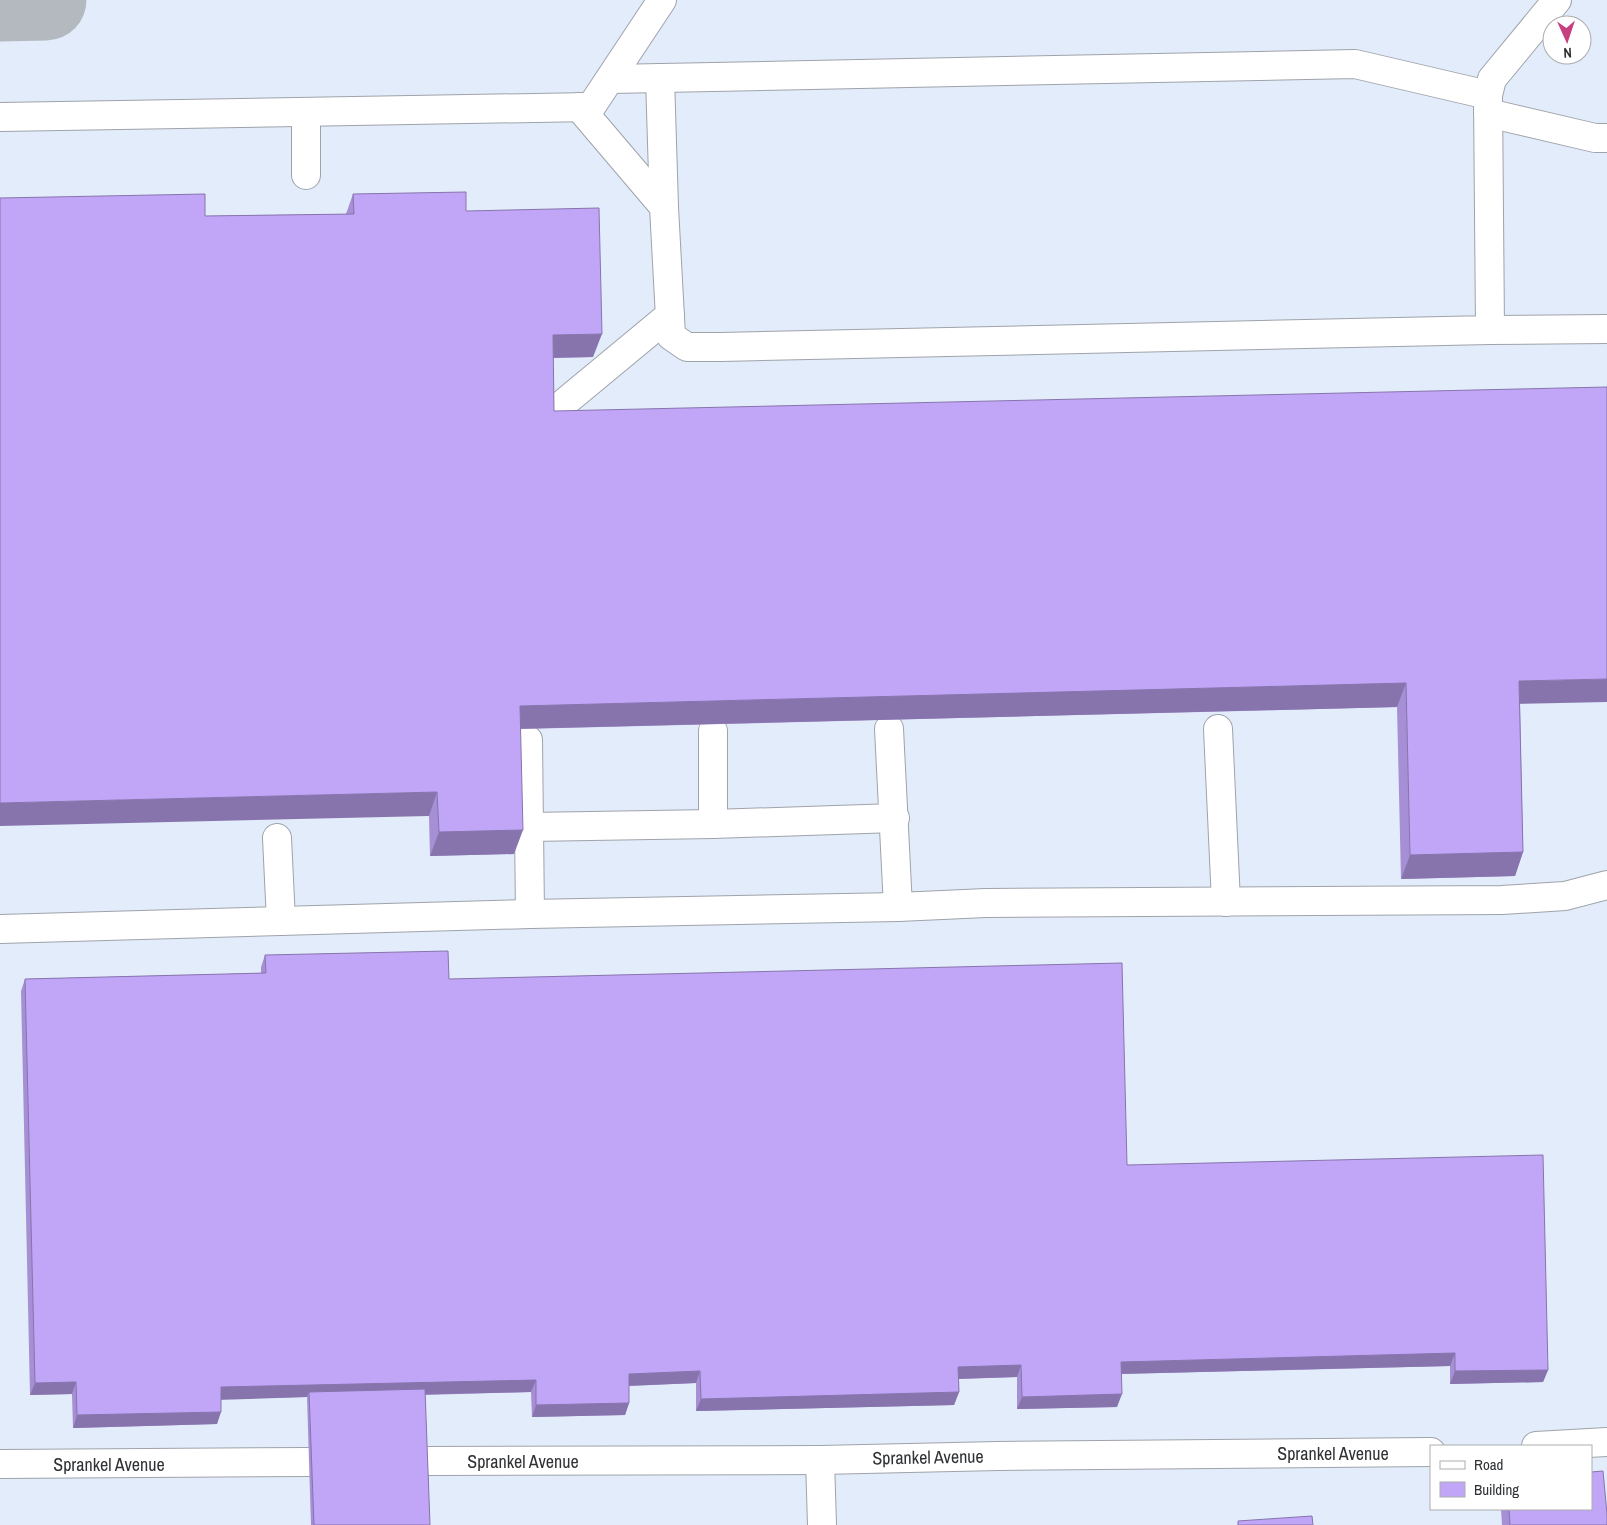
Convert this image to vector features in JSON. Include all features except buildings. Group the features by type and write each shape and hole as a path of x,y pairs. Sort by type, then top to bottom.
{"street":[{"path":"0,117 591,107 662,0"},
{"path":"1490,330 1488,104 1492,79 1557,0"},
{"path":"610,78 1355,64 1595,138 1607,138"},
{"path":"660,78 671,336 687,347 721,348 1490,330 1607,329"},
{"path":"579,107 664,207"},
{"path":"306,112 306,175"},
{"path":"559,407 670,316"},
{"path":"889,729 898,907"},
{"path":"1218,729 1226,902"},
{"path":"713,731 713,824"},
{"path":"528,740 530,914"},
{"path":"529,827 713,824 895,818"},
{"path":"277,838 281,920"},
{"path":"0,929 281,920 898,907 986,903 1502,900 1565,896 1607,885"},
{"path":"1554,1445 1607,1442"},
{"name":"Sprankel Avenue","path":"425,1462 820,1460 998,1456 1430,1452"},
{"path":"820,1460 822,1525"},
{"name":"Sprankel Avenue","path":"0,1464 309,1462"}],"shaded area":[{"path":"0,0 1607,0 1607,1525 0,1525"}],"taxiway":[{"path":"0,1 46,0"}]}
